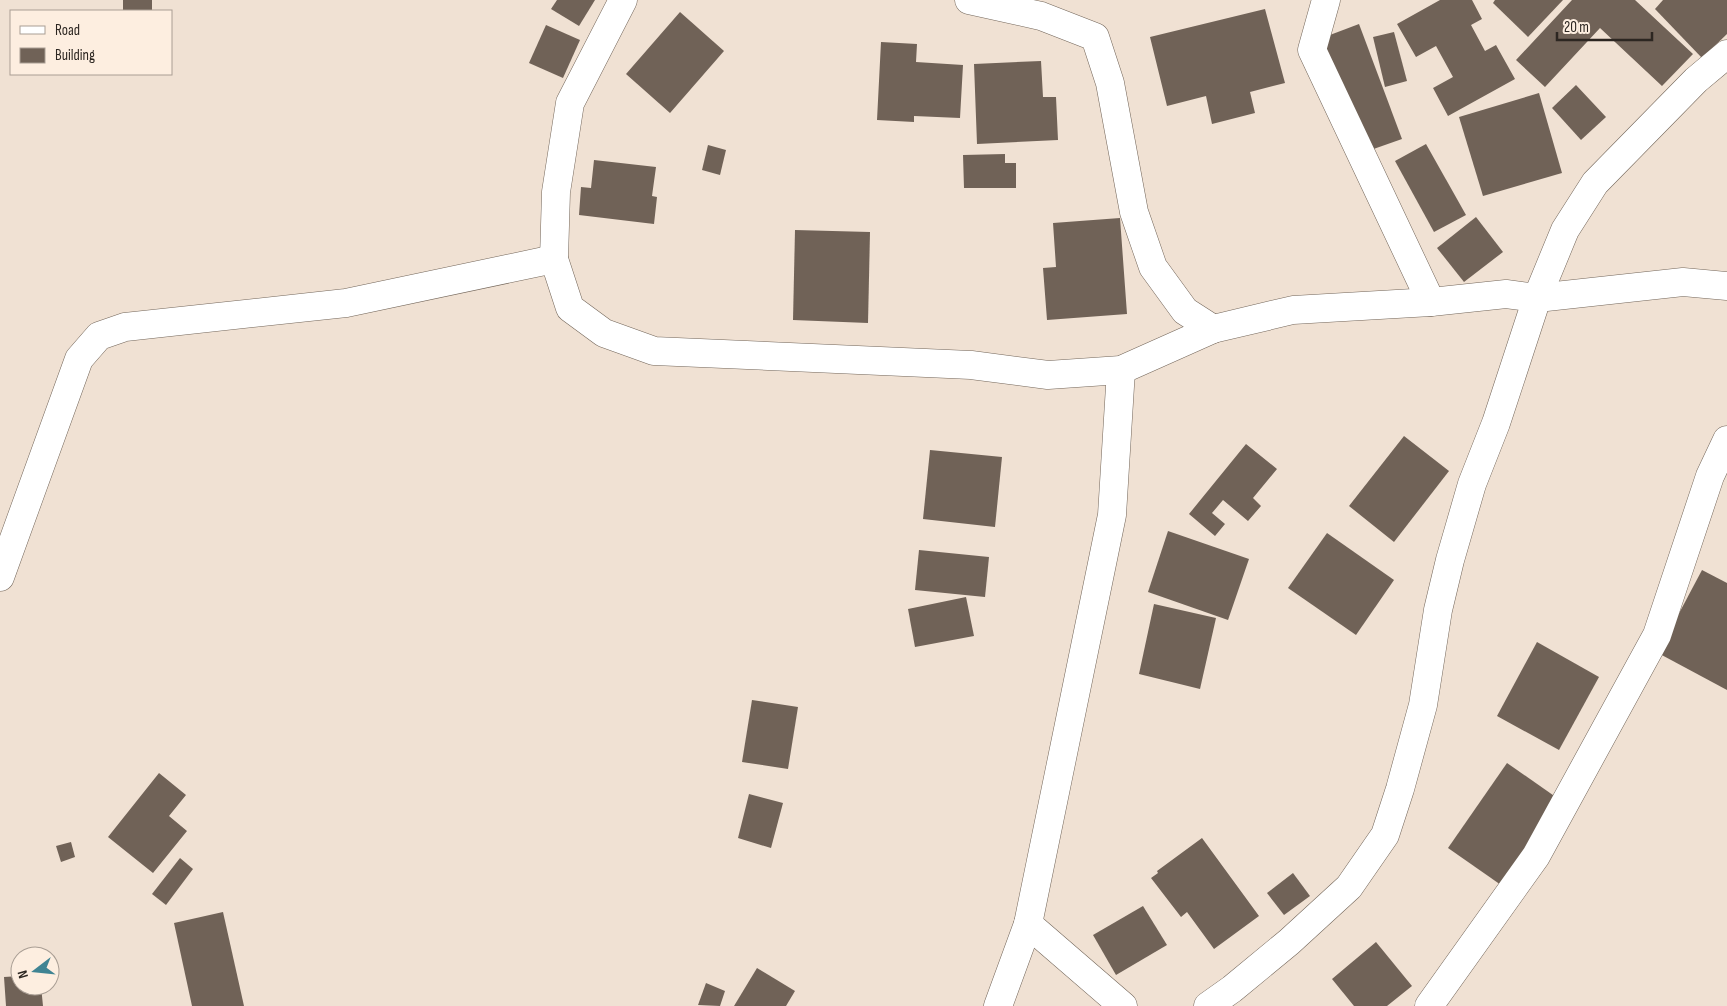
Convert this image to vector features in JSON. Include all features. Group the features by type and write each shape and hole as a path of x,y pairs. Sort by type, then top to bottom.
{"street":[{"path":"623,0 570,103 556,192 554,259 570,308 604,333 654,351 970,364 1048,375 1120,370 1213,329 1293,310 1430,302 1506,294 1537,298 1683,282 1727,286"},
{"path":"969,0 1041,16 1095,37 1110,82 1134,212 1153,267 1184,311 1213,329"},
{"path":"1326,0 1312,50 1430,302"},
{"path":"1208,1006 1232,989 1289,942 1349,887 1385,835 1400,789 1423,704 1438,610 1472,484 1496,423 1537,298 1565,230 1595,183 1696,80 1727,54"},
{"path":"0,577 80,359 99,336 125,327 346,303 554,259"},
{"path":"998,1006 1028,924 1112,516 1120,370"},
{"path":"1429,1006 1536,856 1657,635 1710,476 1727,440"},
{"path":"1028,924 1123,1006"}],"building":[{"path":"123,0 152,0 152,10 123,10"},
{"path":"557,0 595,0 579,26 551,9"},
{"path":"1440,0 1472,0 1482,19 1471,25 1485,51 1496,45 1515,79 1448,116 1433,88 1453,77 1436,46 1416,57 1397,24"},
{"path":"1495,0 1563,0 1528,37 1493,3"},
{"path":"1572,0 1635,0 1693,54 1662,86 1600,28 1545,87 1516,60"},
{"path":"1663,0 1727,0 1727,34 1702,58 1655,9"},
{"path":"1265,9 1285,83 1250,92 1255,113 1212,124 1206,96 1167,106 1150,37"},
{"path":"680,12 724,51 670,113 626,74"},
{"path":"1359,24 1402,139 1365,152 1322,38"},
{"path":"546,25 580,40 563,78 529,63"},
{"path":"1394,32 1407,81 1385,87 1373,37"},
{"path":"881,42 917,44 916,62 963,65 960,118 914,116 914,122 877,120"},
{"path":"1041,61 1043,97 1056,97 1058,140 977,144 974,64"},
{"path":"1576,85 1606,117 1581,140 1552,108"},
{"path":"1539,93 1562,173 1483,196 1459,117"},
{"path":"1426,144 1466,215 1434,232 1395,161"},
{"path":"708,145 726,150 720,175 702,170"},
{"path":"1005,154 1005,163 1016,163 1016,188 964,188 963,155"},
{"path":"594,160 656,167 652,196 657,197 654,224 579,215 581,187 591,188"},
{"path":"1476,217 1503,252 1464,282 1437,248"},
{"path":"1120,218 1127,314 1047,320 1043,268 1056,267 1053,223"},
{"path":"795,230 870,232 868,323 793,320"},
{"path":"1404,436 1449,471 1394,542 1349,506"},
{"path":"1246,444 1277,469 1253,498 1261,506 1248,521 1223,500 1212,513 1225,524 1215,536 1189,514"},
{"path":"930,450 1002,457 995,527 923,519"},
{"path":"1168,531 1249,559 1228,620 1148,592"},
{"path":"1327,533 1394,580 1356,635 1288,588"},
{"path":"919,550 989,557 985,597 915,590"},
{"path":"1702,570 1727,583 1727,690 1658,653"},
{"path":"966,597 974,636 915,647 908,609"},
{"path":"1154,604 1216,618 1200,689 1139,674"},
{"path":"1537,642 1599,677 1559,750 1497,716"},
{"path":"752,700 798,707 788,769 742,762"},
{"path":"1507,763 1560,800 1501,885 1448,848"},
{"path":"159,773 186,795 169,816 187,831 153,873 108,837"},
{"path":"749,794 783,803 771,848 738,838"},
{"path":"1202,838 1259,916 1214,949 1187,912 1181,917 1151,878 1158,873 1157,871"},
{"path":"71,842 75,857 61,862 56,846"},
{"path":"180,858 193,869 166,905 152,894"},
{"path":"1293,873 1310,896 1284,915 1267,893"},
{"path":"1143,906 1167,945 1116,975 1093,935"},
{"path":"223,912 244,1006 192,1006 174,923"},
{"path":"1376,942 1412,986 1387,1006 1354,1006 1332,979"},
{"path":"757,968 795,991 786,1006 734,1006"},
{"path":"4,977 10,977 10,996 42,996 43,1006 6,1006"},
{"path":"706,983 725,991 720,1006 698,1005"}]}
